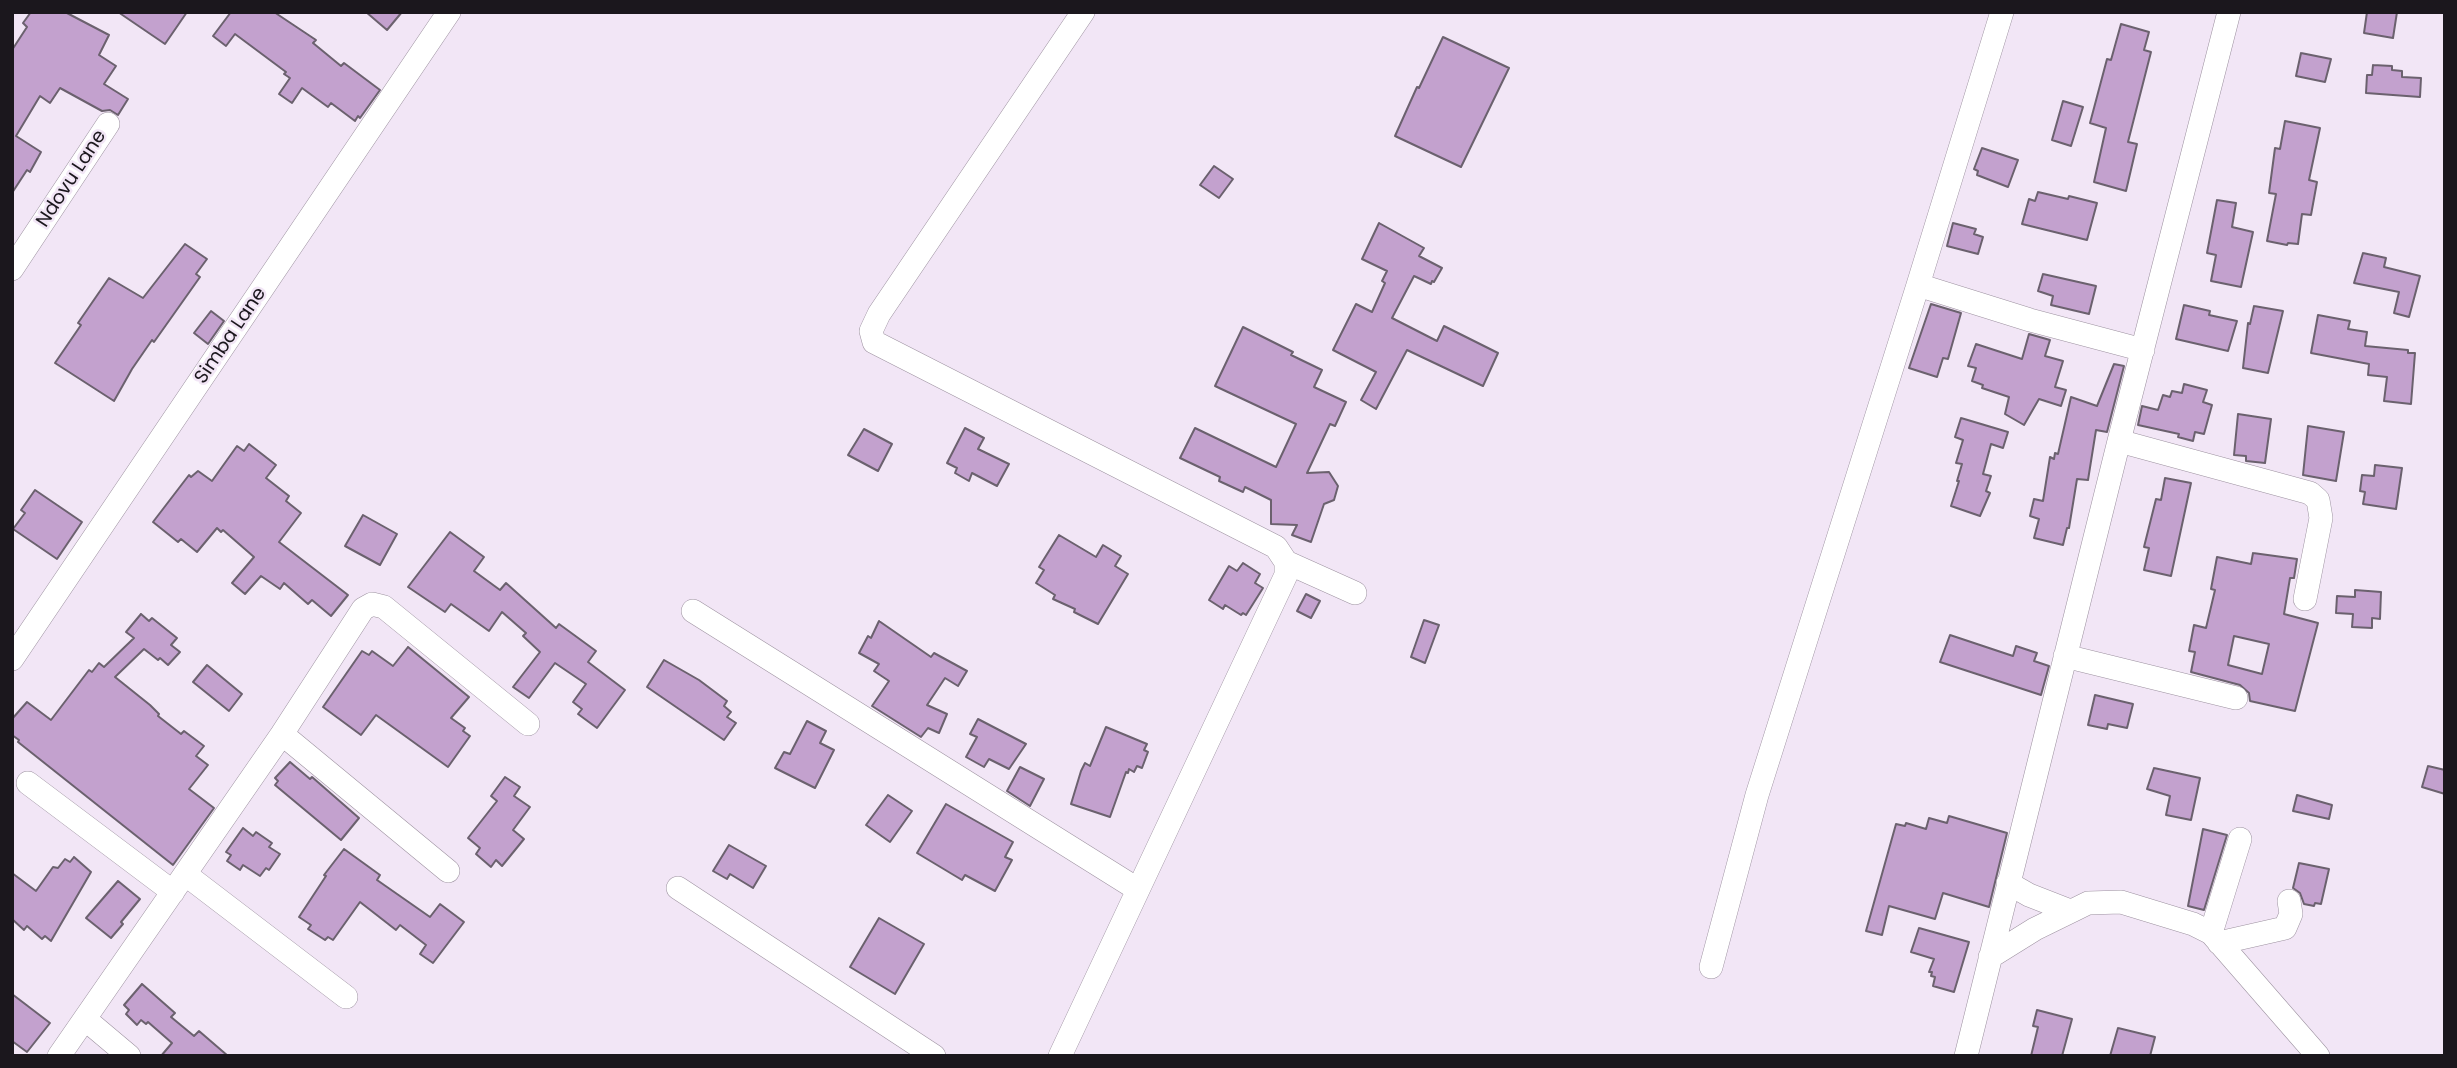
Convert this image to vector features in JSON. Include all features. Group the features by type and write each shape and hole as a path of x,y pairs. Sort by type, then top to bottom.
{"street":[{"name":"Simba Lane","path":"12,659 449,12"},
{"path":"1083,12 879,314 871,331 874,342 1276,547 1286,562 1355,593"},
{"path":"1711,967 1757,795 2002,12"},
{"path":"1966,1056 2064,656 2229,12"},
{"name":"Ndovu Lane","path":"12,270 108,124"},
{"path":"1918,285 2030,320 2143,350"},
{"path":"2119,441 2310,493 2318,500 2321,518 2305,600"},
{"path":"1060,1056 1286,575 1286,562"},
{"path":"60,1056 282,734 363,609 372,604 384,607 528,724"},
{"path":"693,611 1137,888"},
{"path":"2064,656 2236,698"},
{"path":"282,734 448,871"},
{"path":"28,782 346,997"},
{"path":"2215,938 2240,839"},
{"path":"2008,883 2029,895 2070,911"},
{"path":"678,888 934,1056"},
{"path":"2215,938 2285,928 2291,914 2289,901"},
{"path":"1990,957 2035,929 2088,903 2121,902 2193,925 2215,938 2318,1056"},
{"path":"85,1019 129,1056"}],"building":[{"path":"31,12 65,12 109,35 99,55 116,66 104,84 128,99 118,115 110,110 102,111 60,88 50,103 40,96 16,136 41,152 30,172 27,170 12,193 12,50 27,27 23,23"},
{"path":"118,12 187,12 165,44"},
{"path":"231,12 274,12 316,40 313,43 341,66 344,63 380,90 355,121 331,103 328,107 302,88 292,103 279,94 290,78 284,74 286,72 235,34 226,46 213,36"},
{"path":"366,12 402,12 387,30"},
{"path":"2367,12 2397,12 2393,38 2364,33"},
{"path":"2121,24 2149,32 2144,50 2151,52 2128,142 2137,144 2126,191 2094,182 2106,128 2090,123 2107,59 2111,60"},
{"path":"1443,37 1509,68 1461,167 1395,136"},
{"path":"2301,53 2331,59 2325,82 2296,76"},
{"path":"2373,65 2392,66 2392,70 2402,71 2402,77 2421,78 2420,97 2366,93 2367,75 2372,75"},
{"path":"2063,101 2083,107 2071,146 2052,140"},
{"path":"2285,121 2320,128 2309,180 2317,182 2311,215 2302,214 2298,244 2287,245 2267,241 2276,194 2269,193 2275,148 2280,149"},
{"path":"1982,148 2018,160 2008,187 1977,175 1978,171 1974,169"},
{"path":"1214,166 1233,179 1219,198 1200,185"},
{"path":"2038,192 2097,203 2087,240 2022,224 2029,199 2035,201"},
{"path":"2217,200 2236,203 2232,227 2253,232 2241,287 2211,281 2216,255 2207,253"},
{"path":"1379,223 1424,248 1419,256 1442,268 1431,284 1414,276 1392,318 1437,341 1444,326 1498,353 1483,386 1407,350 1376,409 1361,400 1376,372 1333,350 1356,304 1372,312 1385,283 1382,281 1387,271 1362,259"},
{"path":"1953,223 1976,229 1974,234 1983,237 1978,254 1947,246"},
{"path":"185,244 207,259 196,274 200,277 154,342 152,340 114,401 55,363 109,278 143,298"},
{"path":"2363,253 2386,258 2384,267 2420,276 2409,317 2394,313 2399,292 2354,283"},
{"path":"2043,274 2096,286 2089,314 2051,305 2053,296 2038,291"},
{"path":"1931,304 1961,313 1948,359 1943,358 1937,377 1909,368"},
{"path":"2184,305 2210,311 2209,315 2237,321 2228,351 2176,339"},
{"path":"2254,306 2283,311 2268,373 2243,368 2248,323 2250,324"},
{"path":"211,311 224,321 208,344 194,333"},
{"path":"2318,315 2350,321 2348,329 2367,332 2365,346 2415,353 2411,404 2384,401 2387,377 2368,375 2369,364 2311,353"},
{"path":"1243,327 1322,370 1314,387 1346,402 1335,426 1330,424 1307,473 1329,472 1338,486 1334,500 1324,504 1311,542 1292,535 1297,525 1271,524 1271,500 1245,487 1243,492 1219,481 1220,477 1180,458 1195,428 1276,467 1296,424 1215,386"},
{"path":"2029,334 2050,340 2045,356 2063,361 2055,387 2066,390 2061,406 2039,399 2024,425 2005,414 2009,397 1982,388 1983,385 1972,381 1976,368 1968,366 1976,344 2022,359"},
{"path":"2114,364 2124,366 2107,432 2096,430 2088,480 2077,479 2069,528 2063,545 2034,538 2039,519 2030,516 2034,499 2043,501 2050,457 2054,459 2055,453 2058,454 2071,397 2097,406"},
{"path":"2184,384 2207,390 2203,402 2212,405 2204,434 2195,432 2193,441 2178,437 2179,434 2138,425 2142,406 2158,410 2163,395 2170,397 2172,391 2182,393"},
{"path":"2238,414 2271,419 2265,463 2246,461 2246,456 2234,455"},
{"path":"1961,418 2008,432 2003,448 1991,444 1983,474 1991,476 1986,491 1990,493 1980,516 1951,506 1962,464 1956,463 1963,440 1955,437"},
{"path":"2308,426 2344,432 2336,481 2303,475"},
{"path":"965,428 984,438 978,449 1009,464 997,486 972,473 969,481 955,473 957,468 947,463"},
{"path":"864,429 892,444 878,471 848,455"},
{"path":"249,444 276,465 266,478 289,496 286,501 301,513 279,542 348,595 331,616 312,600 308,604 284,583 280,589 261,576 245,594 232,583 254,557 223,530 221,532 217,528 197,552 181,539 178,542 153,522 189,475 191,477 198,471 212,481 237,446 244,451"},
{"path":"2375,465 2402,468 2396,509 2363,504 2365,492 2360,491 2362,475 2374,476"},
{"path":"2165,478 2191,483 2171,576 2144,570 2149,548 2144,547 2156,499 2161,500"},
{"path":"35,490 82,522 57,559 13,529 25,513 21,510"},
{"path":"363,515 397,534 380,565 345,546"},
{"path":"450,532 484,557 474,571 500,590 506,583 556,628 559,624 596,651 588,662 625,690 597,728 578,714 582,709 573,702 586,684 555,663 529,698 513,687 540,652 523,636 526,633 502,612 489,631 451,604 445,612 408,587"},
{"path":"1059,535 1096,557 1103,545 1121,556 1115,566 1128,574 1098,624 1053,599 1055,595 1036,583 1044,570 1039,567"},
{"path":"2253,553 2297,559 2294,578 2290,578 2284,614 2318,623 2295,711 2250,701 2249,693 2240,685 2191,672 2195,652 2189,651 2194,625 2206,628 2215,590 2211,589 2217,557 2251,564","holes":["2234,636 2269,644 2262,674 2228,665"]},
{"path":"1243,563 1260,574 1255,583 1263,588 1246,615 1241,615 1225,605 1223,609 1209,600 1229,566 1237,571"},
{"path":"2355,590 2381,592 2380,619 2372,618 2372,628 2352,627 2353,614 2336,613 2337,596 2355,597"},
{"path":"1306,594 1320,601 1311,618 1297,611"},
{"path":"141,614 149,621 152,618 177,638 171,645 180,652 168,665 144,649 115,677 181,734 184,731 204,746 196,756 208,765 189,789 214,808 173,865 12,735 12,719 27,702 51,720 89,670 92,672 99,663 104,667 134,638 126,632"},
{"path":"1424,620 1439,625 1425,663 1411,657"},
{"path":"879,621 931,657 934,653 967,671 958,686 945,678 927,705 947,714 939,733 928,728 921,737 872,706 889,681 874,671 879,664 859,653 868,636 871,638"},
{"path":"1950,635 2013,656 2016,646 2037,653 2034,661 2049,666 2041,695 1940,662"},
{"path":"408,647 469,697 451,718 465,728 463,731 470,736 448,767 376,715 361,735 323,707 362,651 369,655 372,651 393,666"},
{"path":"664,660 699,680 727,701 724,706 731,712 727,717 736,723 724,740 647,687"},
{"path":"207,665 242,694 229,711 193,682"},
{"path":"2095,695 2133,704 2127,728 2108,724 2107,729 2088,725"},
{"path":"978,719 1026,744 1009,769 989,759 984,767 966,757 977,737 970,734"},
{"path":"807,721 826,731 820,743 834,750 815,788 775,768 784,752 790,754"},
{"path":"1106,727 1147,744 1144,750 1148,752 1142,768 1137,766 1134,772 1129,769 1128,773 1126,772 1110,817 1071,804 1081,771 1085,763 1090,766"},
{"path":"290,762 310,779 312,777 359,818 341,840 275,785 278,781 275,778"},
{"path":"2428,766 2445,770 2445,794 2422,787"},
{"path":"1020,767 1044,779 1030,806 1007,791"},
{"path":"2154,768 2200,778 2191,820 2166,815 2170,796 2147,789"},
{"path":"505,777 520,787 514,796 530,807 513,830 524,839 502,866 496,860 491,867 476,854 480,848 468,838 497,801 491,796"},
{"path":"888,795 912,811 890,842 866,825"},
{"path":"2297,795 2332,805 2329,819 2293,811"},
{"path":"946,804 1013,842 1005,857 1012,860 995,891 965,875 962,880 917,853"},
{"path":"1949,816 2007,833 1989,907 1943,893 1935,919 1889,906 1882,935 1866,931 1896,824 1905,826 1906,823 1926,829 1929,818 1947,823"},
{"path":"243,828 253,836 256,832 272,843 269,847 280,854 269,870 266,868 260,876 243,865 240,870 227,861 231,855 226,852"},
{"path":"2203,829 2227,835 2204,910 2188,906"},
{"path":"729,845 766,866 753,888 730,874 727,879 713,871"},
{"path":"344,849 380,875 377,880 430,917 440,904 464,922 433,963 420,954 426,945 400,925 396,930 360,902 333,940 328,937 325,940 308,929 311,925 299,917 326,876 324,875"},
{"path":"74,857 91,872 51,941 45,936 42,939 27,926 24,930 12,919 12,873 36,891 53,867 58,868 65,859 70,862"},
{"path":"2299,863 2329,869 2321,904 2304,904 2300,893 2293,888"},
{"path":"118,881 140,899 111,938 86,918"},
{"path":"879,918 924,944 895,994 850,967"},
{"path":"1919,928 1969,942 1954,992 1933,986 1935,977 1929,972 1934,959 1911,952"},
{"path":"142,984 175,1013 171,1017 194,1036 199,1031 228,1056 161,1056 172,1043 148,1022 146,1024 141,1020 137,1025 126,1014 129,1010 124,1005"},
{"path":"12,994 50,1023 27,1052 12,1041"},
{"path":"2037,1010 2072,1019 2062,1056 2031,1056 2038,1027 2033,1026"},
{"path":"2118,1028 2155,1037 2150,1056 2110,1056"}]}
